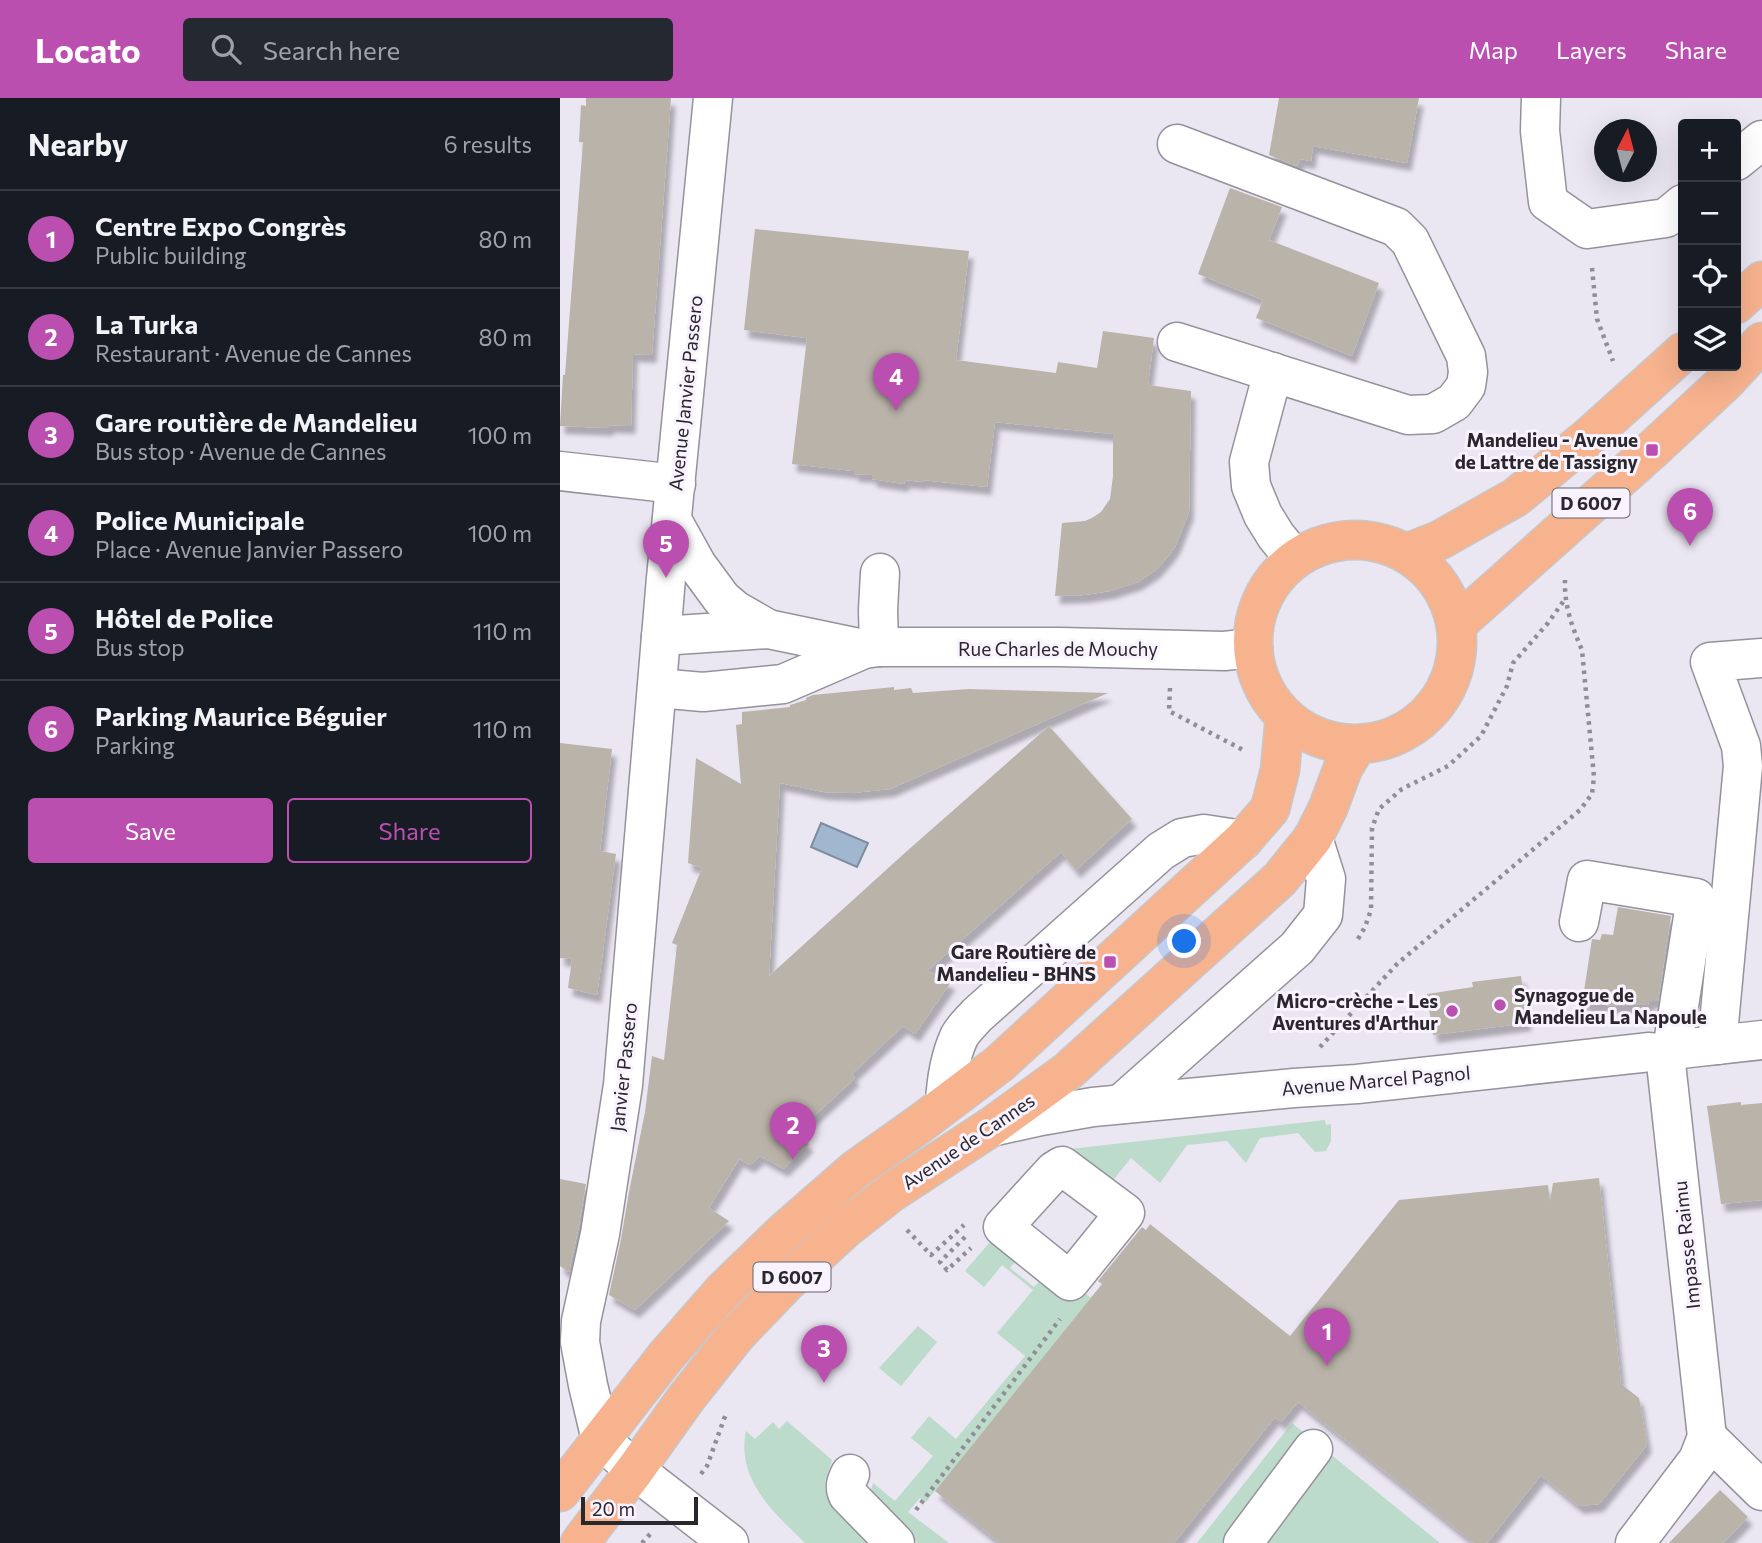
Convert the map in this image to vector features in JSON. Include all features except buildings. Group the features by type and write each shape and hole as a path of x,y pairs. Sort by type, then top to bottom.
{"main road":[{"path":"1741,300 1762,281"},
{"name":"D 6007","path":"1457,624 1670,433 1725,382 1762,342"},
{"name":"D 6007","path":"1407,553 1440,540 1516,497 1591,435 1678,357"},
{"path":"1350,540 1380,542 1407,553 1431,572 1448,596 1457,624 1458,654 1450,682 1435,708 1413,727 1386,740 1357,745 1331,741 1306,732 1272,702 1255,667 1253,648 1256,614 1271,583 1295,559 1321,545 1350,540"},
{"name":"Avenue de Cannes","path":"560,1492 666,1356 723,1291 766,1249 855,1170 999,1064 1244,840 1270,809 1280,770 1285,716"},
{"name":"Avenue de Cannes","path":"580,1543 687,1397 737,1334 785,1284 845,1229 892,1192 991,1127 1068,1071 1280,879 1312,838 1328,808 1343,768 1357,745"}],"street":[{"name":"Avenue Janvier Passero","path":"657,688 713,98"},
{"path":"1541,98 1539,131 1548,202 1587,229 1666,218 1678,208"},
{"path":"1741,158 1762,140"},
{"path":"1177,144 1396,227 1410,241 1466,356 1468,372 1466,386 1454,402 1433,414 1408,415 1177,342"},
{"path":"1273,372 1249,463 1251,486 1263,515 1295,559"},
{"path":"560,471 674,502"},
{"name":"Rue Charles de Mouchy","path":"674,502 697,565 722,598 735,610 768,629"},
{"path":"871,648 878,610 880,573"},
{"name":"Rue Charles de Mouchy","path":"661,636 768,629 871,648 1060,647 1224,651 1253,648"},
{"name":"Rue Charles de Mouchy","path":"657,688 703,692 783,684 871,648"},
{"path":"1717,1045 1743,766 1741,747 1710,662 1762,658"},
{"name":"Janvier Passero","path":"601,1440 572,1365 580,1342 581,1321 600,1234 623,1085 657,688"},
{"path":"945,1104 946,1077 955,1048 960,1035 977,1015 1161,850 1182,838 1204,834 1244,840"},
{"path":"1121,1104 1297,948 1323,915 1326,879 1312,838"},
{"name":"Impasse Raimu","path":"1579,922 1587,880 1696,898 1669,1052 1707,1437"},
{"name":"Avenue Marcel Pagnol","path":"991,1127 1041,1116 1121,1104 1357,1084 1762,1040"},
{"path":"1635,1543 1698,1460 1707,1437 1762,1491"},
{"path":"601,1440 729,1543"},
{"path":"1245,1542 1313,1449"},
{"path":"849,1474 846,1481 848,1495 902,1531"}],"path":[{"path":"1587,229 1597,319 1617,370"},
{"path":"1294,1088 1299,1068 1398,964 1580,810 1592,794 1594,777 1582,650 1564,599 1548,623 1513,663 1507,686 1481,736 1448,766 1402,789 1379,809 1372,828 1371,910 1366,927 1354,944"},
{"path":"905,1228 932,1255 970,1221"},
{"path":"967,1236 940,1262 947,1270 977,1242"},
{"path":"902,1531 1071,1304 1051,1288 1061,1274"},
{"path":"677,1503 707,1466 724,1419 731,1409"}],"green space":[{"path":"1325,1120 1326,1125 1331,1124 1331,1141 1326,1151 1315,1152 1298,1133 1260,1138 1246,1163 1227,1141 1187,1145 1160,1183 1131,1158 1101,1195 1053,1151"},
{"path":"1003,1227 1027,1248 1010,1268 1034,1287 1053,1267 1091,1298 926,1502 920,1498 908,1512 949,1543 918,1543 872,1497 873,1483 895,1501 933,1456 911,1438 929,1416 956,1439 1025,1356 997,1333 1033,1290 1002,1265 984,1287 965,1271"},
{"path":"918,1326 937,1342 901,1386 879,1368"},
{"path":"787,1421 832,1460 825,1481 827,1494 874,1543 805,1543 760,1493 747,1464 744,1448 746,1431 755,1439 773,1422 779,1429"},
{"path":"1292,1423 1440,1543 1197,1543"}],"water":[{"path":"821,823 868,843 857,867 811,847"}],"place":[{"name":"Police Municipale","path":"896,411"},
{"name":"Mandelieu - Avenue de Lattre de Tassigny","path":"1652,450"},
{"name":"Parking Maurice Béguier","path":"1690,546"},
{"name":"Hôtel de Police","path":"666,578"},
{"name":"Gare Routière de Mandelieu - BHNS","path":"1110,962"},
{"name":"Synagogue de Mandelieu La Napoule","path":"1500,1005"},
{"name":"Micro-crèche - Les Aventures d'Arthur","path":"1452,1011"},
{"name":"La Turka","path":"793,1160"},
{"name":"Centre Expo Congrès","path":"1327,1366"},
{"name":"Gare routière de Mandelieu","path":"824,1383"}]}
